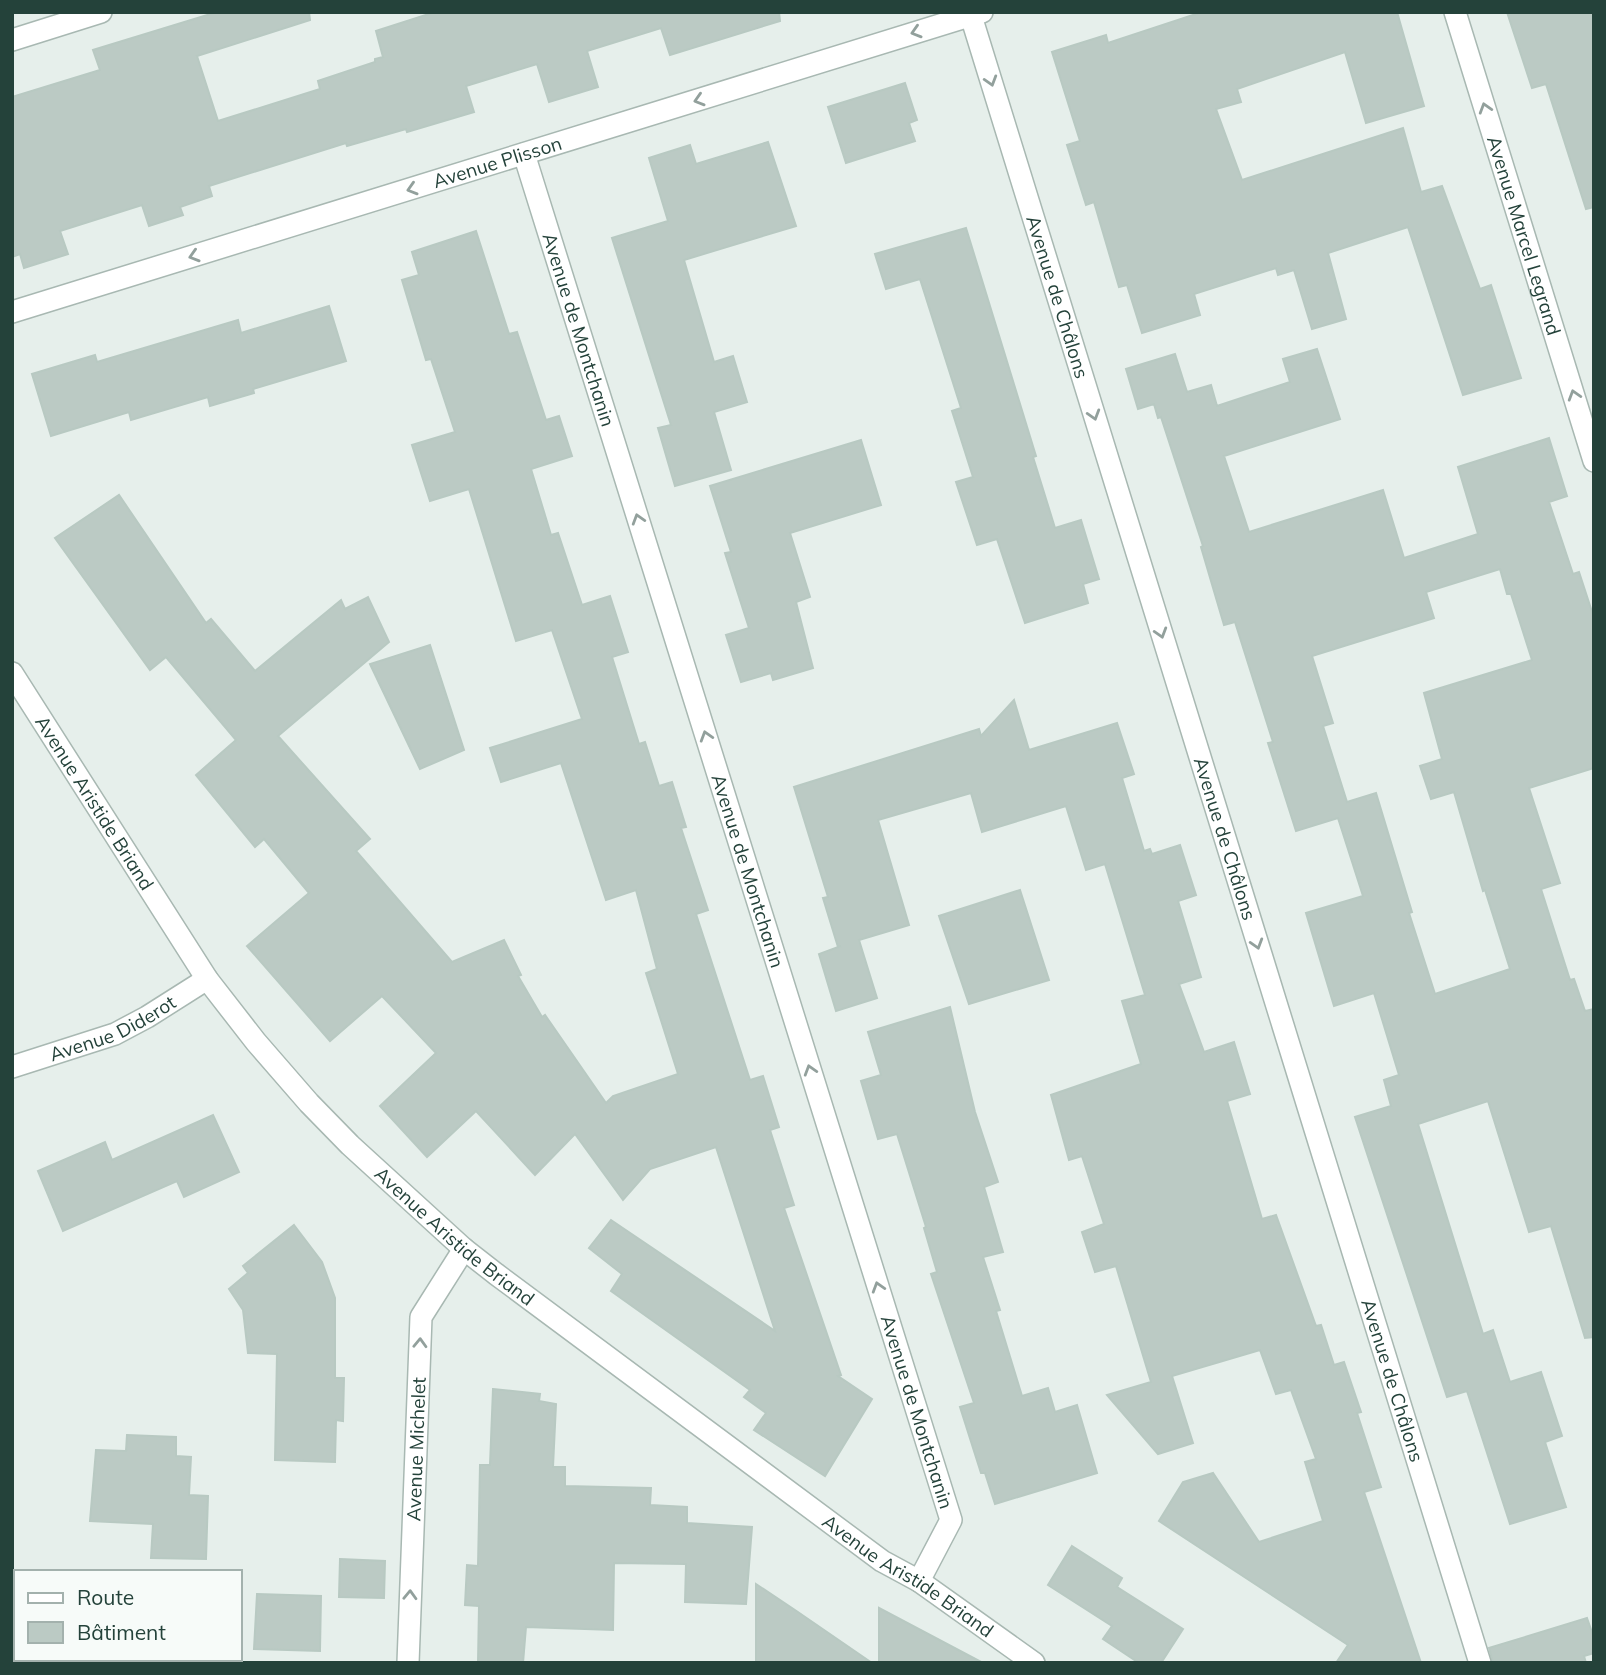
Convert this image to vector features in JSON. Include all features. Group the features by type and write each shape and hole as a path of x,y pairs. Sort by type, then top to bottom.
{"street":[{"path":"12,40 101,12"},
{"name":"Avenue Marcel Legrand","path":"1455,12 1594,461"},
{"name":"Avenue Plisson","path":"12,312 976,14"},
{"name":"Avenue de Châlons","path":"976,14 1480,1663"},
{"name":"Avenue de Montchanin","path":"524,154 951,1520 919,1581"},
{"name":"Avenue Aristide Briand","path":"12,673 207,979 256,1042 309,1103 464,1250 871,1553 919,1581 1008,1655 1034,1663"},
{"name":"Avenue Diderot","path":"12,1067 115,1034 207,979"},
{"name":"Avenue Michelet","path":"408,1663 421,1317 464,1250"}],"building":[{"path":"217,12 309,12 310,20 197,56 218,121 320,89 318,81 375,62 375,59 383,57 376,31 435,12 779,12 780,21 670,55 661,28 587,51 598,87 549,102 537,64 466,86 474,112 407,132 406,129 347,146 346,143 209,186 212,196 180,207 183,215 149,226 142,205 60,231 68,254 24,268 20,254 12,257 12,97 100,70 93,50"},
{"path":"1202,12 1397,12 1424,106 1366,123 1345,52 1237,89 1241,102 1216,109 1242,180 1403,128 1421,192 1442,186 1480,289 1491,285 1521,378 1463,395 1408,227 1328,253 1346,319 1312,329 1294,270 1278,275 1276,268 1194,294 1200,315 1142,333 1127,285 1119,287 1094,202 1086,205 1067,145 1080,141 1052,52 1106,35 1108,43"},
{"path":"1507,12 1594,12 1594,207 1586,209 1546,84 1532,88"},
{"path":"905,83 917,120 909,123 915,141 846,163 828,107"},
{"path":"768,142 796,226 684,260 714,362 733,356 747,402 714,412 731,470 675,486 658,428 671,425 612,238 668,221 649,158 690,145 696,164"},
{"path":"966,228 1036,456 1033,457 1055,528 1081,520 1099,579 1083,584 1088,603 1025,623 997,539 977,545 956,482 973,477 952,411 961,408 920,279 886,289 875,254"},
{"path":"476,231 509,334 517,332 546,420 559,416 572,456 531,469 551,535 558,533 582,605 610,596 628,652 612,657 639,744 645,742 659,786 672,782 686,827 681,828 708,910 696,914 750,1080 763,1076 779,1127 770,1130 794,1205 784,1208 841,1375 838,1376 872,1399 825,1476 754,1430 766,1413 744,1397 750,1390 611,1291 622,1274 589,1248 611,1220 775,1331 716,1147 650,1169 623,1200 575,1134 535,1175 476,1111 427,1157 380,1106 436,1053 382,996 330,1041 247,946 309,893 264,839 255,847 196,775 236,740 166,657 150,670 55,538 119,495 206,623 211,619 255,671 341,600 345,609 368,597 389,642 278,736 370,839 356,851 452,962 504,940 521,975 518,976 542,1017 545,1015 606,1103 613,1096 678,1074 646,973 657,969 636,890 606,900 561,763 501,782 490,748 582,719 552,630 516,641 469,489 430,501 412,445 455,432 431,359 426,360 402,280 419,275 412,252"},
{"path":"329,306 346,361 253,389 254,393 210,406 208,397 131,420 129,412 51,436 32,374 95,355 97,362 238,320 241,333"},
{"path":"1317,349 1340,419 1224,456 1249,532 1383,490 1404,558 1478,534 1458,467 1549,438 1567,496 1549,502 1573,574 1579,572 1594,618 1594,768 1529,788 1560,883 1541,889 1570,980 1574,979 1585,1011 1594,1009 1594,1337 1585,1338 1551,1226 1529,1232 1488,1101 1418,1124 1483,1334 1493,1330 1510,1382 1541,1372 1562,1436 1545,1442 1566,1507 1510,1524 1467,1391 1447,1397 1355,1117 1391,1106 1384,1080 1399,1075 1374,993 1334,1006 1306,913 1363,896 1338,818 1296,831 1268,743 1273,742 1235,622 1224,625 1201,547 1203,546 1161,417 1158,418 1154,404 1138,409 1126,369 1175,354 1187,392 1211,385 1217,406 1290,382 1283,359","holes":["1500,569 1507,594 1511,594 1532,660 1424,693 1442,759 1420,766 1431,799 1454,792 1483,891 1485,890 1510,969 1435,994 1409,913 1412,912 1376,793 1347,802 1323,726 1333,723 1312,656 1434,618 1426,592"]},
{"path":"861,440 881,505 790,533 810,597 796,602 813,668 773,680 771,673 741,682 726,635 749,628 725,553 731,552 710,486"},
{"path":"430,645 464,750 420,769 370,664"},
{"path":"1014,700 1029,750 1117,723 1134,774 1122,778 1144,851 1150,849 1152,854 1180,845 1196,895 1178,901 1201,977 1179,984 1204,1052 1234,1042 1250,1094 1227,1101 1262,1219 1276,1215 1316,1326 1321,1325 1334,1365 1344,1362 1361,1412 1357,1413 1381,1487 1364,1492 1421,1663 1336,1663 1348,1645 1159,1521 1183,1482 1213,1473 1259,1542 1323,1521 1305,1462 1316,1459 1291,1390 1276,1394 1260,1350 1172,1376 1193,1443 1158,1454 1107,1395 1151,1382 1116,1266 1095,1272 1082,1232 1104,1224 1082,1156 1069,1160 1051,1095 1141,1064 1122,1001 1145,995 1105,864 1086,870 1066,806 982,832 971,793 878,820 909,925 859,940 877,998 836,1011 819,954 841,946 838,947 823,898 828,897 794,787 979,729 981,736"},
{"path":"1020,890 1049,980 969,1004 939,916"},
{"path":"950,1007 975,1112 998,1182 984,1187 1003,1252 983,1257 1022,1396 1048,1388 1055,1412 1077,1405 1097,1473 995,1504 985,1473 981,1473 960,1407 974,1403 931,1274 937,1272 897,1134 878,1139 861,1081 881,1075 868,1032"},
{"path":"213,1115 239,1172 184,1197 177,1181 63,1231 38,1171 105,1142 112,1160"},
{"path":"294,1225 322,1262 335,1298 335,1378 344,1378 343,1421 336,1420 335,1462 275,1460 277,1354 248,1353 243,1310 229,1289 248,1273 243,1266"},
{"path":"493,1389 540,1394 539,1401 556,1404 553,1467 565,1467 565,1486 651,1488 650,1505 687,1507 687,1523 752,1527 746,1604 685,1602 686,1564 614,1563 613,1630 526,1627 523,1663 478,1663 479,1606 465,1605 467,1565 478,1566 480,1465 490,1465"},
{"path":"127,1435 176,1437 176,1456 191,1457 189,1495 208,1496 206,1559 151,1558 153,1524 90,1521 96,1450 126,1451"},
{"path":"1072,1546 1122,1578 1117,1587 1183,1629 1161,1663 1139,1663 1103,1639 1112,1626 1048,1585"},
{"path":"340,1559 385,1561 384,1598 339,1597"},
{"path":"756,1584 795,1610 872,1663 756,1663"},
{"path":"257,1594 321,1596 320,1651 254,1649"},
{"path":"879,1608 983,1663 879,1663"},
{"path":"1587,1618 1594,1638 1594,1653 1584,1656 1586,1663 1493,1663 1489,1648"}]}
